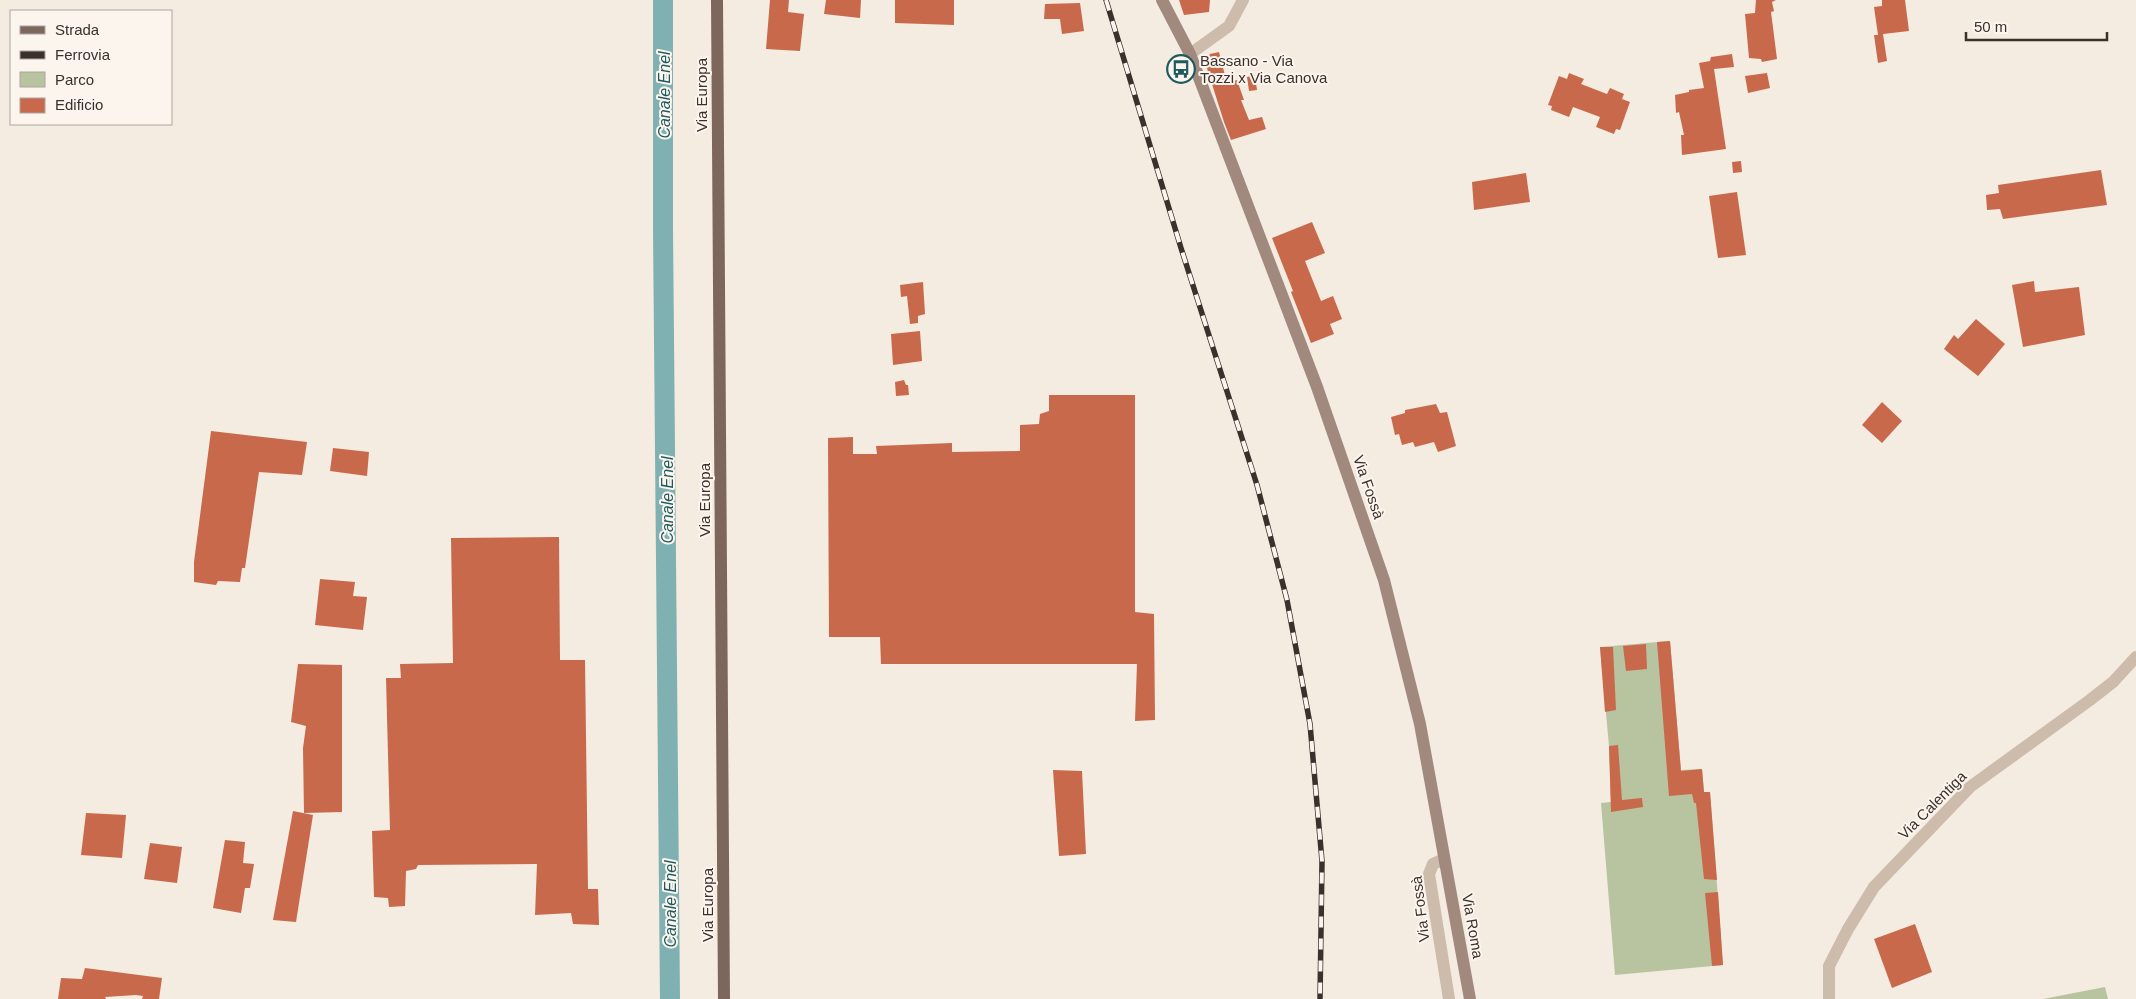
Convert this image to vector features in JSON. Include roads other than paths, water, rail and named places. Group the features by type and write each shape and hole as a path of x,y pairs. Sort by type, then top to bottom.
{"main road":[{"name":"Via Europa","path":"717,0 724,999"},
{"name":"Via Fossà","path":"1162,0 1190,54 1317,387 1384,580 1420,724 1444,859"},
{"name":"Via Roma","path":"1444,859 1470,999"}],"street":[{"path":"1190,54 1229,26 1243,0"},
{"name":"Via Calentiga","path":"1829,999 1829,966 1848,928 1874,887 1970,787 2113,682 2136,657"},
{"name":"Via Fossà","path":"1444,859 1433,864 1429,874 1448,999"}],"waterway":[{"name":"Canale Enel","path":"663,0 663,229 670,999"}],"railway":[{"path":"1106,0 1181,248 1257,485 1287,600 1310,724 1322,861 1320,999"}],"place":[{"name":"Bassano - Via Tozzi x Via Canova","path":"1181,69"}]}
